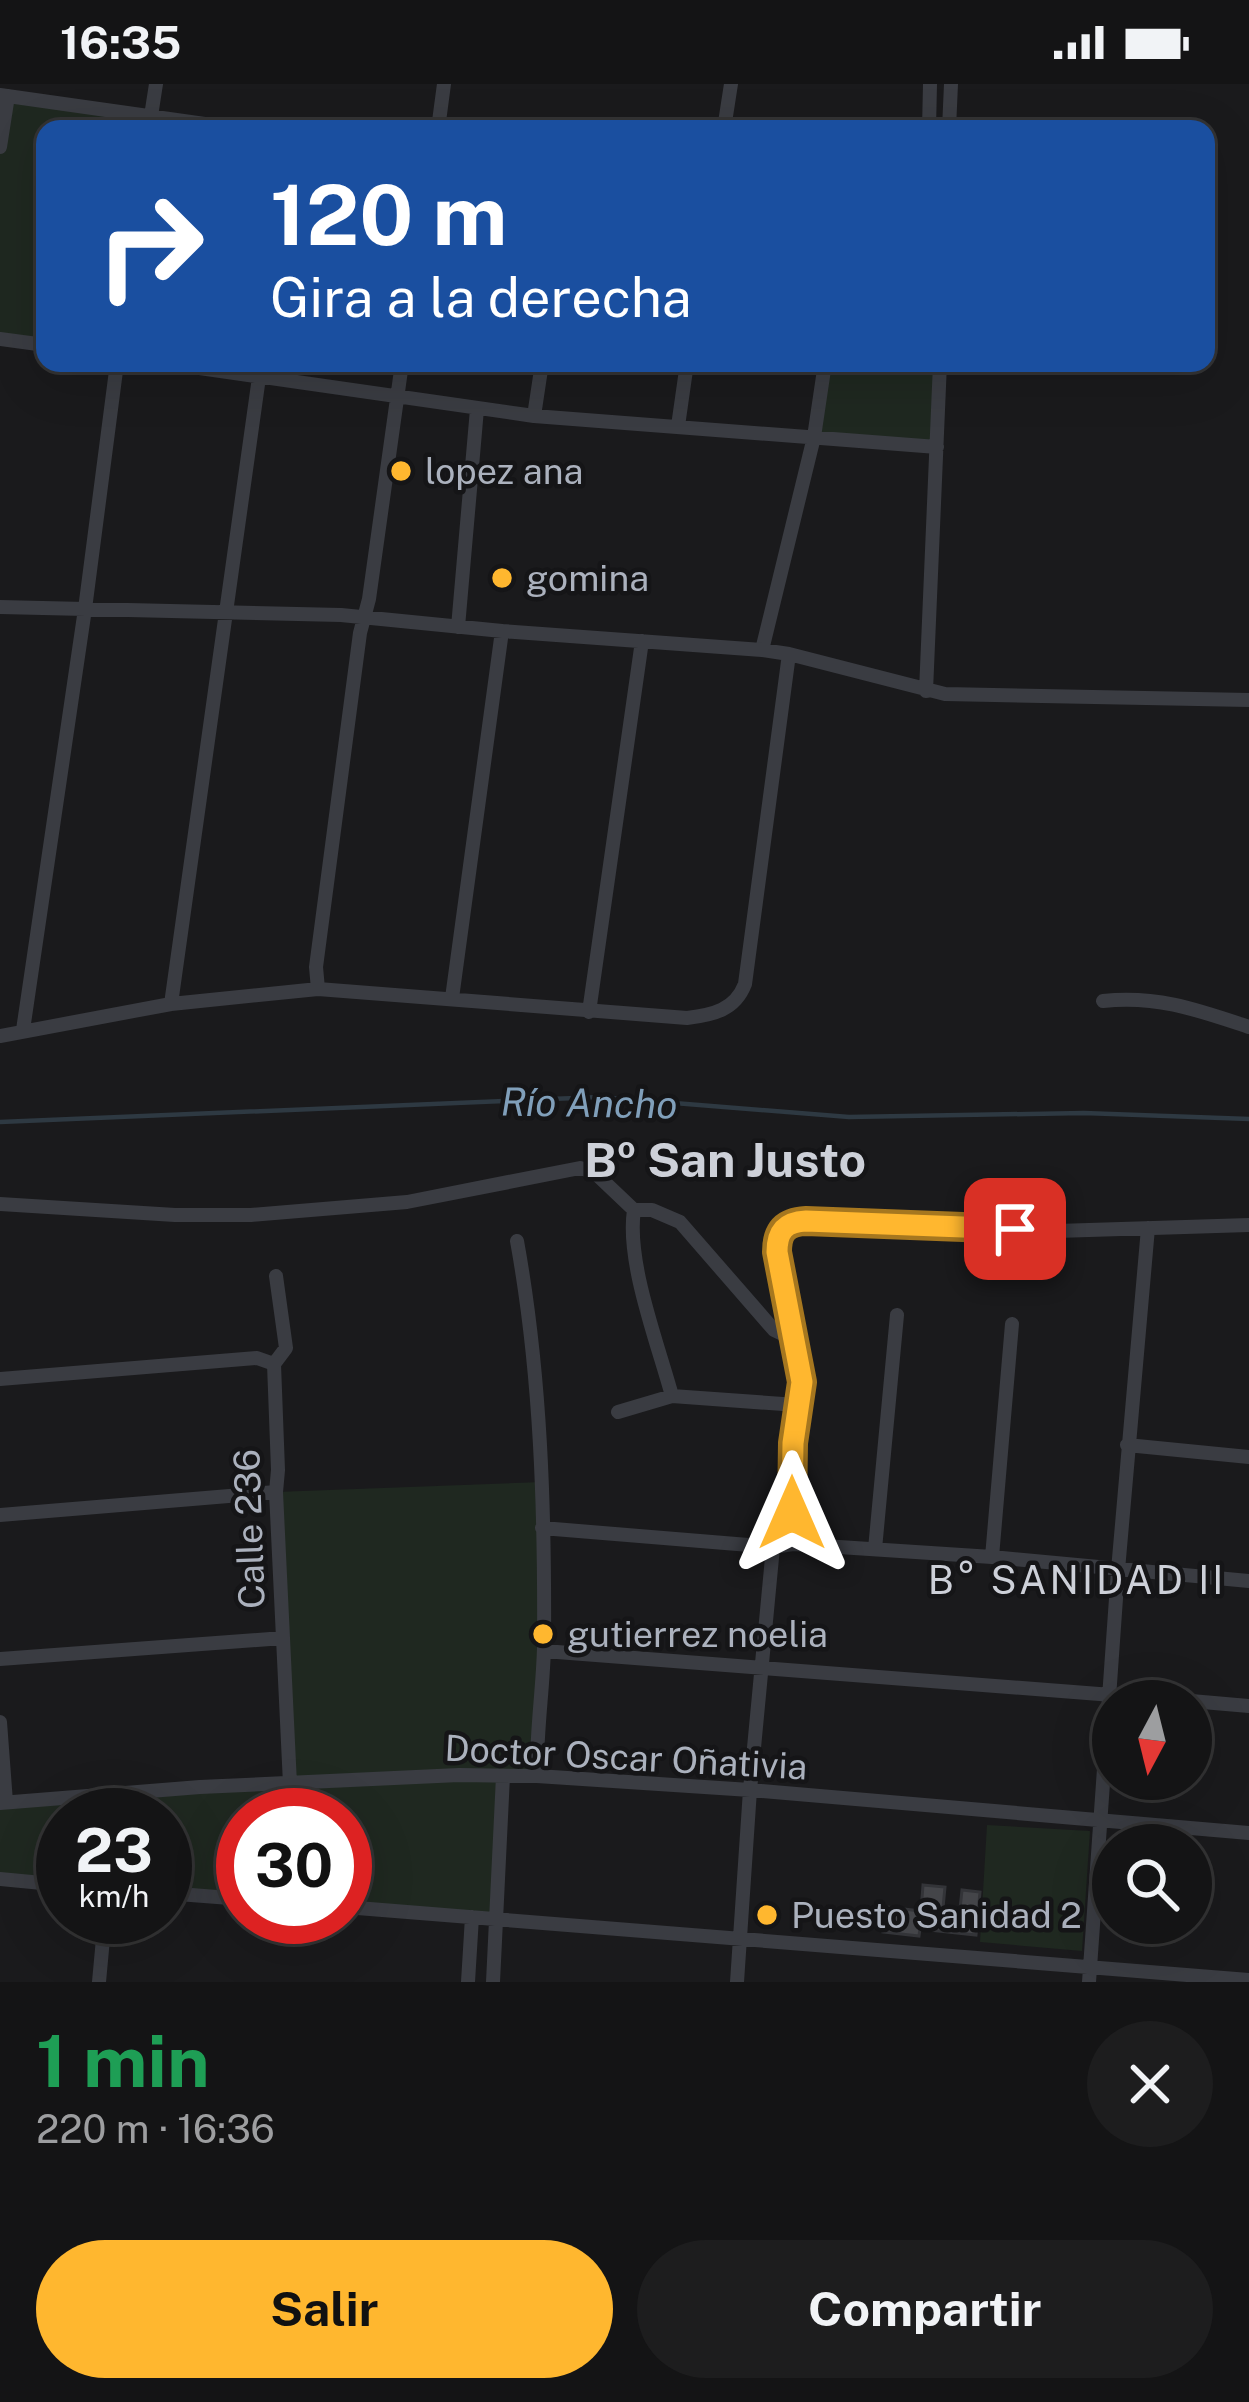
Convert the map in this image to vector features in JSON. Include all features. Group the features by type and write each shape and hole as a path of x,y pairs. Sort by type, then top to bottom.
{"street":[{"path":"150,120 156,84"},
{"path":"439,120 444,84"},
{"path":"725,120 730,84"},
{"path":"929,120 931,84"},
{"path":"949,120 951,84"},
{"path":"0,147 4,95 134,120"},
{"path":"0,339 36,344"},
{"path":"23,1030 86,610 116,372"},
{"path":"171,1004 260,372"},
{"path":"271,372 534,416 937,447"},
{"path":"318,989 316,967 360,633 401,372"},
{"path":"534,416 541,372"},
{"path":"677,426 686,372"},
{"path":"762,650 814,437 824,372"},
{"path":"926,691 940,372"},
{"path":"458,627 477,409"},
{"path":"0,607 365,617 762,650 926,691 962,695 1249,700"},
{"path":"452,998 502,631"},
{"path":"589,1012 642,641"},
{"path":"0,1036 171,1004 318,989 688,1018 721,1011 741,995 748,960 789,654"},
{"path":"1103,1001 1156,1000 1249,1027"},
{"path":"0,1204 251,1215 407,1202 580,1168 594,1172 634,1210 652,1210 680,1222 774,1330 795,1340"},
{"path":"634,1210 632,1239 672,1396"},
{"path":"794,1544 791,1481 802,1382 777,1252 779,1235 788,1223 1057,1231 1249,1225"},
{"path":"1109,1680 1148,1228"},
{"path":"517,1240 541,1434 544,1651 537,1777"},
{"name":"Calle 236","path":"276,1276 286,1348 274,1364 290,1784"},
{"path":"875,1549 897,1315"},
{"path":"992,1557 1012,1324"},
{"path":"0,1378 257,1358 274,1364"},
{"path":"618,1412 672,1396 797,1405"},
{"path":"1127,1445 1249,1457"},
{"path":"0,1515 276,1492"},
{"path":"542,1528 773,1547 794,1544 992,1557 1249,1582"},
{"path":"736,1982 773,1547"},
{"path":"0,1659 283,1638"},
{"path":"544,1651 1092,1693"},
{"path":"1212,1703 1249,1706"},
{"path":"0,1722 3,1802"},
{"path":"493,1982 503,1776"},
{"name":"Doctor Oscar Oñativia","path":"3,1802 200,1787 503,1776 750,1790 1249,1833"},
{"path":"1090,1974 1100,1800"},
{"path":"0,1880 36,1883"},
{"path":"372,1909 740,1938 1090,1974 1249,1980"},
{"path":"468,1982 472,1917"},
{"path":"99,1982 103,1944"}],"shaded area":[{"path":"8,96 151,117 36,120 36,343 0,337 0,150"},
{"path":"822,372 940,372 937,447 814,432"},
{"path":"542,1482 537,1776 504,1777 497,1919 372,1908 372,1788 218,1788 290,1783 276,1492"},
{"path":"216,1788 216,1896 192,1894 192,1790"},
{"path":"36,1801 36,1882 0,1879 0,1803"},
{"path":"987,1825 1090,1831 1082,1951 980,1942"}],"building":[{"path":"923,1885 945,1887 943,1908 960,1909 962,1890 980,1892 976,1935 920,1929 919,1936 883,1932 886,1907 921,1911"}],"waterway":[{"name":"Río Ancho","path":"0,1122 600,1097 849,1117 1084,1113 1249,1119"}],"place":[{"name":"lopez ana","path":"401,471"},
{"name":"gomina","path":"502,578"},
{"name":"gutierrez noelia","path":"543,1634"},
{"name":"Puesto Sanidad 2","path":"767,1915"}],"district":[{"name":"Bº San Justo","path":"725,1160"},
{"name":"B° SANIDAD II","path":"1077,1580"}],"route":[{"path":"792,1513 793,1443 802,1382 777,1252 783,1227 806,1221 1015,1229"}]}
